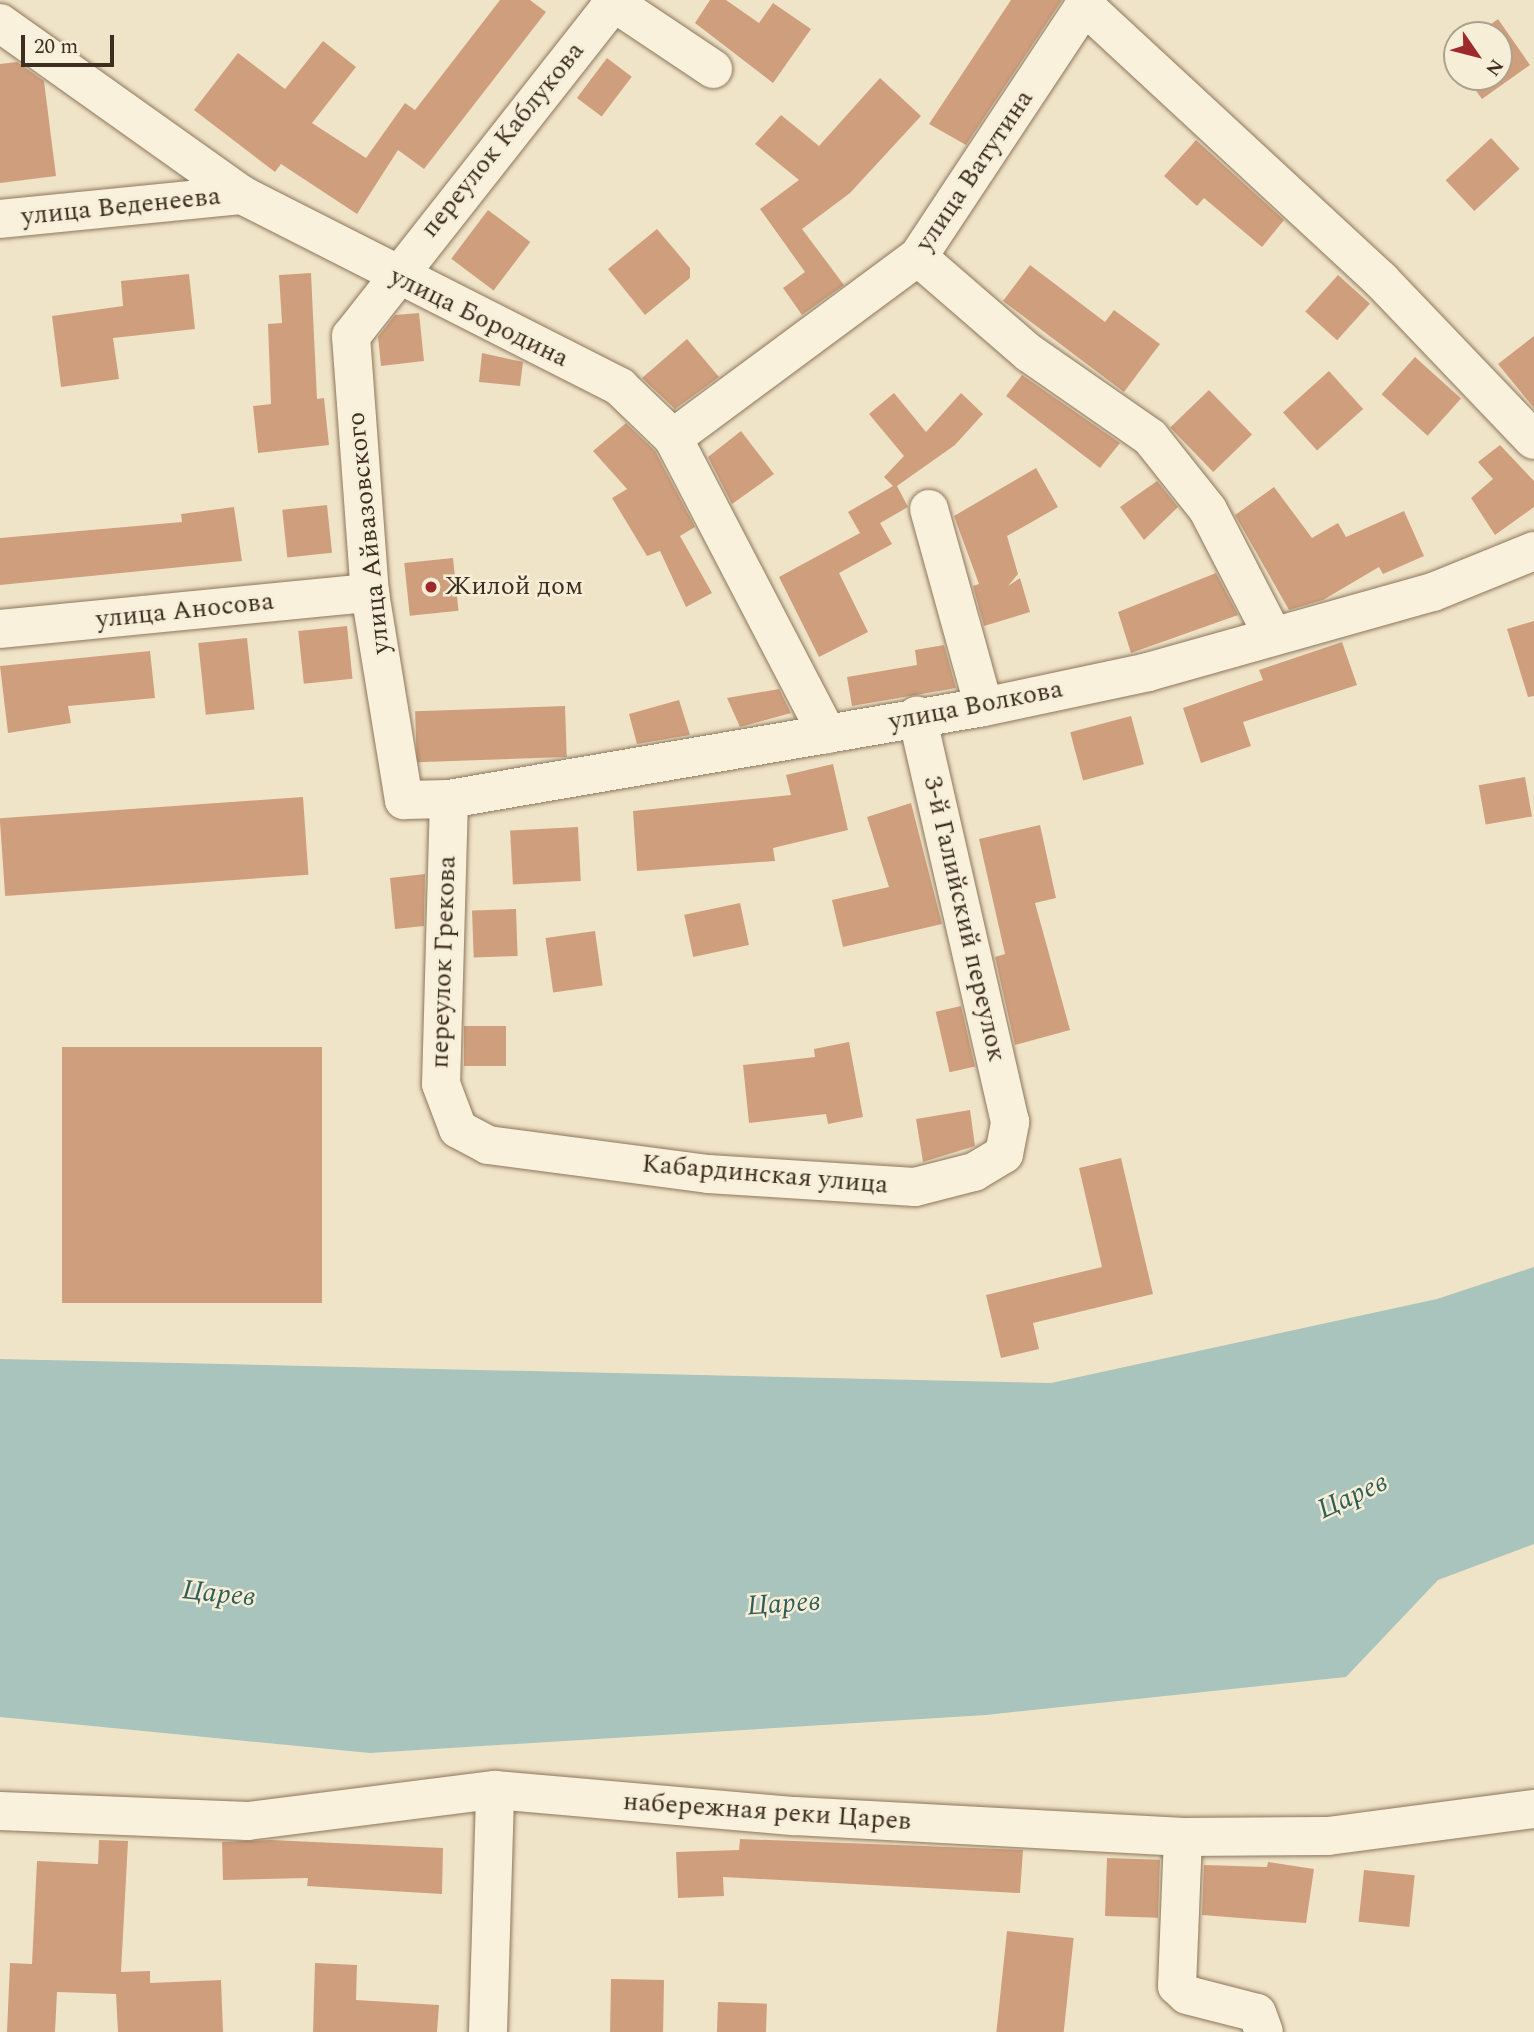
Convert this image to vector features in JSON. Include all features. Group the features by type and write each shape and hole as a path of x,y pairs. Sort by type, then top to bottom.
{"street":[{"path":"612,1 713,69"},
{"name":"переулок Каблукова","path":"393,277 612,1"},
{"path":"1087,4 1381,280 1534,440"},
{"name":"улица Ватутина","path":"673,438 918,257 1087,4"},
{"name":"улица Бородина","path":"0,23 242,195 393,277 620,387 673,438 827,734"},
{"name":"улица Веденеева","path":"0,219 242,195"},
{"path":"918,257 1029,353 1150,437 1208,510 1272,634"},
{"name":"улица Айвазовского","path":"393,277 351,336 370,593 404,800"},
{"path":"929,509 984,707"},
{"name":"улица Волкова","path":"404,800 449,799 917,716 984,707 1148,671 1272,634 1433,592 1534,551"},
{"name":"улица Аносова","path":"0,629 370,593"},
{"name":"3-й Галийский переулок","path":"917,716 1010,1122"},
{"name":"переулок Грекова","path":"449,799 441,1084 458,1129 488,1145"},
{"name":"Кабардинская улица","path":"488,1145 708,1174 915,1187 974,1172 1004,1154 1010,1122"},
{"path":"488,2032 495,1790"},
{"name":"набережная реки Царев","path":"0,1811 248,1821 495,1790 795,1816 1184,1837 1328,1836 1534,1809"},
{"path":"1184,1837 1177,1986 1186,1995 1257,2013 1264,2032"}],"water":[{"name":"Царев","path":"1534,1267 1534,1544 1438,1580 1346,1677 986,1715 370,1753 0,1717 0,1359 1051,1383 1437,1299"}],"building":[{"path":"500,0 530,0 546,12 424,169 398,150 357,214 281,164 275,172 194,110 238,53 285,89 323,41 356,67 312,123 366,158 405,103 415,110"},
{"path":"710,0 726,0 759,23 773,3 811,29 773,83 695,23"},
{"path":"1011,0 1062,0 966,145 929,124"},
{"path":"1513,41 1530,65 1513,77"},
{"path":"607,58 632,77 602,117 577,98"},
{"path":"17,62 44,81 56,176 0,183 0,64"},
{"path":"880,78 921,116 850,193 802,229 844,285 802,315 783,288 805,272 760,209 799,180 755,144 781,115 819,146"},
{"path":"1476,91 1493,91 1482,99"},
{"path":"1491,138 1520,169 1474,211 1446,180"},
{"path":"1196,140 1284,220 1262,247 1204,198 1197,206 1164,176"},
{"path":"488,210 530,242 494,291 451,259"},
{"path":"657,229 690,268 690,278 645,315 608,269"},
{"path":"1030,265 1105,322 1114,310 1160,344 1124,392 1003,301"},
{"path":"311,273 317,399 324,398 329,445 258,453 253,406 271,404 268,324 282,323 279,275"},
{"path":"189,274 195,329 113,338 119,379 61,387 52,316 123,306 121,281"},
{"path":"1338,275 1370,304 1337,340 1305,311"},
{"path":"419,313 424,361 381,366 378,337 395,315"},
{"path":"1534,336 1534,408 1498,364"},
{"path":"687,339 719,377 675,409 642,378"},
{"path":"482,353 523,362 520,386 479,382"},
{"path":"1415,357 1461,398 1428,436 1382,394"},
{"path":"1329,371 1363,409 1317,450 1283,412"},
{"path":"1022,375 1120,443 1100,468 1006,396"},
{"path":"1209,390 1252,435 1213,472 1170,428"},
{"path":"894,393 926,432 961,393 983,414 955,445 897,486 908,507 880,523 892,544 839,573 868,632 819,657 779,577 860,533 848,512 893,486 884,477 904,456 869,414"},
{"path":"626,423 655,451 695,527 680,536 712,593 686,607 660,551 647,556 612,498 627,489 593,451"},
{"path":"741,431 774,474 732,504 708,457"},
{"path":"1500,445 1534,481 1534,507 1495,535 1471,498 1493,479 1478,462"},
{"path":"1036,468 1058,507 1007,536 1018,574 1008,586 1020,578 1030,612 984,626 973,586 979,584 954,516"},
{"path":"1157,481 1178,507 1144,540 1120,507"},
{"path":"1274,487 1312,538 1338,523 1346,537 1404,511 1424,556 1383,574 1379,567 1323,600 1289,610 1235,515"},
{"path":"327,505 332,553 287,557 282,510"},
{"path":"234,507 242,561 0,585 0,538 182,522 181,514"},
{"name":"Жилой дом","path":"453,558 459,611 410,616 404,563"},
{"path":"1216,573 1238,615 1131,653 1118,612"},
{"path":"1534,621 1534,696 1528,697 1507,629"},
{"path":"347,626 353,679 304,684 298,631"},
{"path":"247,638 255,710 206,715 198,643"},
{"path":"1342,642 1357,685 1243,722 1251,746 1201,763 1183,708 1263,680 1259,670"},
{"path":"944,645 956,688 852,706 847,677 917,665 915,650"},
{"path":"150,651 155,698 68,706 71,723 8,733 0,666"},
{"path":"779,689 791,713 740,727 727,698"},
{"path":"679,700 690,735 637,744 629,714"},
{"path":"565,706 567,757 417,762 415,711"},
{"path":"1131,716 1144,764 1083,781 1070,732"},
{"path":"833,764 848,830 773,848 775,861 637,871 633,811 791,795 786,775"},
{"path":"1525,777 1532,816 1486,825 1479,785"},
{"path":"303,797 308,875 5,896 0,818"},
{"path":"911,803 942,924 843,947 832,900 889,887 867,817"},
{"path":"1040,825 1056,898 1035,903 1070,1030 1015,1045 995,957 1005,954 979,839"},
{"path":"578,827 581,881 513,884 510,831"},
{"path":"425,874 424,926 395,929 390,878"},
{"path":"740,903 749,945 693,957 684,915"},
{"path":"516,909 518,956 474,958 472,911"},
{"path":"595,931 603,985 553,992 545,938"},
{"path":"961,1006 975,1066 950,1072 936,1012"},
{"path":"464,1026 506,1026 506,1066 464,1066"},
{"path":"849,1042 863,1117 828,1124 826,1114 749,1123 743,1065 815,1057 814,1049"},
{"path":"62,1047 322,1047 322,1303 62,1303"},
{"path":"970,1110 975,1146 923,1162 916,1119"},
{"path":"1121,1158 1153,1294 1033,1323 1039,1349 1001,1358 986,1295 1102,1267 1079,1168"},
{"path":"740,1839 1023,1850 1020,1893 723,1877 724,1896 678,1898 676,1852 739,1850"},
{"path":"99,1840 128,1841 121,1972 150,1971 150,1983 221,1980 223,2032 118,2032 116,1994 57,1992 55,2032 7,2032 10,1963 32,1964 37,1861 98,1864"},
{"path":"271,1840 443,1848 442,1894 307,1886 308,1878 223,1880 222,1842"},
{"path":"1107,1858 1160,1860 1158,1918 1105,1916"},
{"path":"1268,1862 1314,1869 1306,1923 1202,1915 1204,1865 1267,1867"},
{"path":"1364,1870 1415,1875 1409,1927 1359,1922"},
{"path":"1007,1931 1074,1938 1064,2032 996,2032"},
{"path":"315,1963 357,1965 356,2000 439,2005 437,2032 313,2032"},
{"path":"611,1979 664,1980 663,2032 610,2032"},
{"path":"718,2002 767,2004 766,2032 717,2032"}],"place":[{"name":"Жилой дом","path":"431,587"}]}
